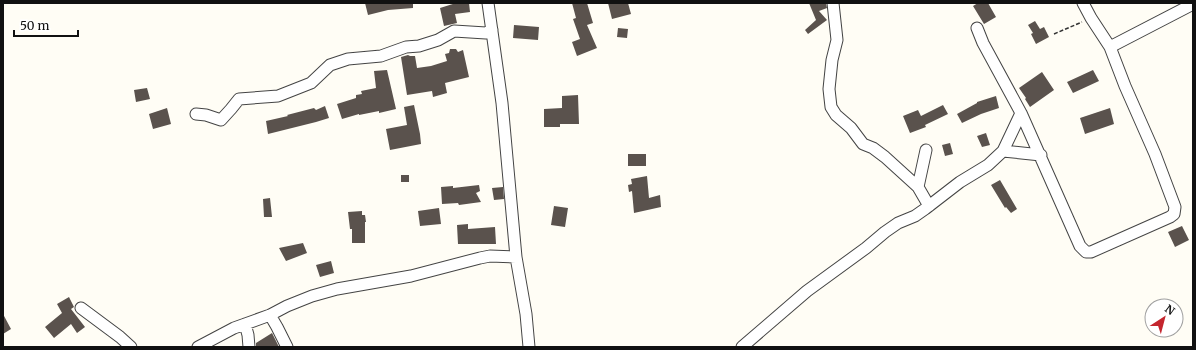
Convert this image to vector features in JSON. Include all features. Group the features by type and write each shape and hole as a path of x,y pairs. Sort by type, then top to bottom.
{"street":[{"path":"488,3 507,143 516,257 526,314 529,347"},
{"path":"833,3 837,40 832,60 829,89 831,107 836,115 851,128 863,144 873,148 885,157 918,187 929,206"},
{"path":"977,28 1021,113 1080,246 1086,252 1091,252 1170,217 1174,214 1175,207 1160,167 1124,86 1110,47 1083,3"},
{"path":"1110,47 1193,4"},
{"path":"196,114 206,115 220,120 231,110 239,99 278,96 311,83 330,65 348,59 381,56 406,47 419,46 438,40 454,31 486,33 492,30"},
{"path":"742,347 807,291 866,248 885,232 898,223 914,216 960,182 988,165 1003,151 1021,113"},
{"path":"918,187 926,150"},
{"path":"1003,151 1040,155"},
{"path":"198,347 234,328 270,315 312,296 337,289 411,276 490,256 516,257"},
{"path":"81,308 131,347"},
{"path":"270,315 278,327 287,347"},
{"path":"245,324 249,347"}],"path":[{"path":"1054,34 1091,18"}],"building":[{"path":"365,3 413,3 413,8 388,10 368,15"},
{"path":"456,3 469,3 470,12 455,14 457,23 444,26 440,8"},
{"path":"572,3 587,3 593,23 587,25 597,48 577,56 572,42 580,39 573,19 576,18"},
{"path":"608,3 628,3 631,14 612,19"},
{"path":"809,3 826,3 827,8 819,11 827,20 808,34 805,30 816,20"},
{"path":"978,3 988,3 996,17 984,24 973,6"},
{"path":"1035,21 1040,29 1044,27 1049,37 1036,44 1031,34 1033,33 1028,25"},
{"path":"514,25 539,27 538,40 513,38"},
{"path":"618,28 628,29 627,38 617,37"},
{"path":"450,49 456,49 458,52 463,50 469,77 445,83 447,93 433,97 432,91 407,95 401,57 408,55 415,56 417,68 431,66 447,61 445,54 449,53"},
{"path":"387,70 396,109 379,113 379,111 359,114 342,119 337,104 356,98 356,95 362,94 361,91 376,88 374,71"},
{"path":"1093,70 1099,81 1073,93 1067,82"},
{"path":"1042,72 1054,90 1030,107 1019,88"},
{"path":"147,88 150,99 136,102 134,90"},
{"path":"578,95 579,124 560,124 560,127 544,127 544,109 562,108 562,96"},
{"path":"996,96 999,108 981,114 962,123 957,114 977,102"},
{"path":"414,105 421,144 390,150 386,129 407,125 404,107"},
{"path":"943,105 948,114 925,125 926,127 910,133 903,116 918,110 921,116"},
{"path":"325,106 329,118 268,134 266,121 314,108 316,110"},
{"path":"167,108 171,124 153,129 149,114"},
{"path":"1110,108 1114,124 1085,134 1080,118"},
{"path":"986,133 990,145 982,147 977,136"},
{"path":"950,143 953,154 945,156 942,145"},
{"path":"628,154 646,154 646,166 628,166"},
{"path":"401,175 409,175 409,182 401,182"},
{"path":"647,176 649,198 660,195 661,207 634,213 632,191 629,192 628,185 632,184 631,179"},
{"path":"1000,180 1017,209 1011,213 1006,207 1005,208 991,185"},
{"path":"479,185 480,191 476,193 481,202 459,205 458,203 442,204 441,187 453,186 453,188"},
{"path":"503,187 504,199 494,200 492,188"},
{"path":"270,198 272,217 264,217 263,199"},
{"path":"554,206 568,208 565,227 551,225"},
{"path":"439,208 441,224 420,226 418,211"},
{"path":"362,211 362,215 365,215 366,222 365,243 352,243 352,229 350,229 348,212"},
{"path":"468,224 468,229 495,227 496,244 458,244 457,225"},
{"path":"1182,226 1189,240 1175,247 1168,232"},
{"path":"303,243 307,253 286,261 279,248"},
{"path":"331,261 334,273 320,277 316,265"},
{"path":"69,297 74,307 71,309 85,327 77,333 71,324 54,338 45,327 62,313 57,304"},
{"path":"3,314 11,329 3,334"},
{"path":"272,333 279,347 256,347 256,343"}]}
